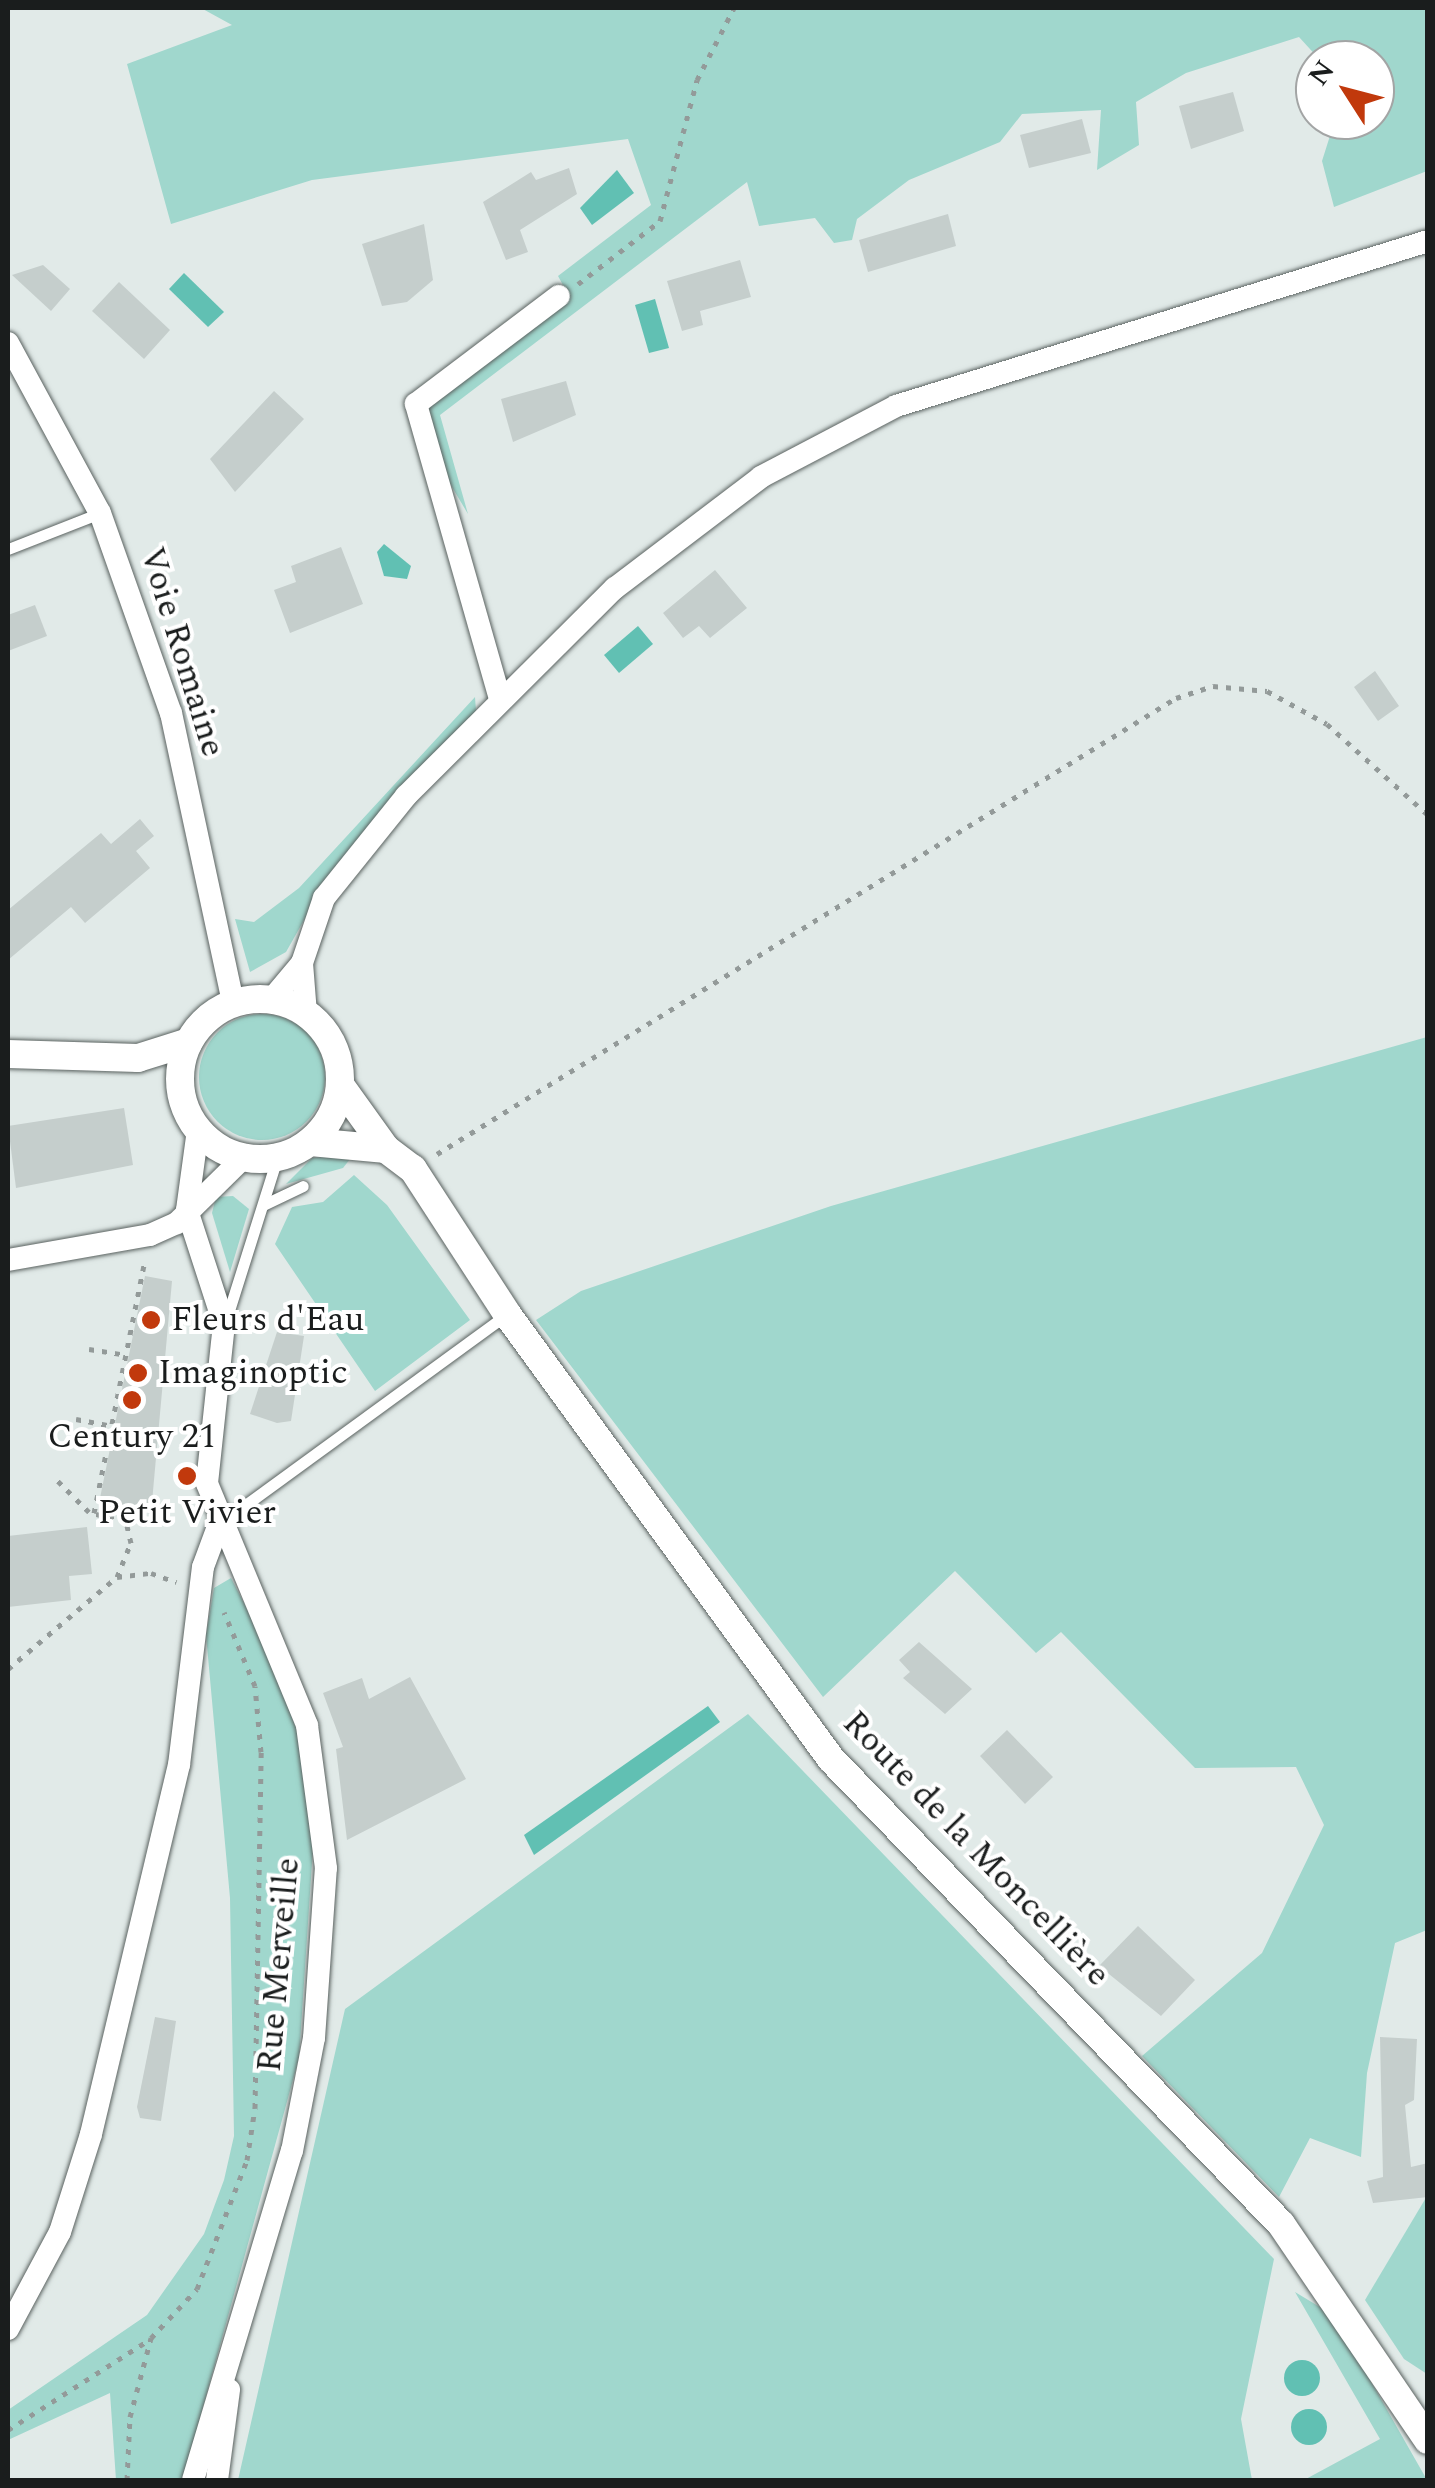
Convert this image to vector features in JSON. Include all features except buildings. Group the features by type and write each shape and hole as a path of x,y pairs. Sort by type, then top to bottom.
{"street":[{"path":"271,1000 302,963 324,898 363,844 500,699 684,531 761,477 896,406 1428,241"},
{"path":"500,699 416,404 559,296"},
{"name":"Voie Romaine","path":"8,343 100,513 171,713 234,1004"},
{"path":"302,963 306,1014"},
{"path":"8,1054 138,1058 189,1042 234,1004 271,1000 306,1014 335,1048 340,1085 334,1113 310,1142 277,1158 240,1160 198,1130"},
{"path":"8,2329 60,2232 92,2134 183,1747 201,1596 219,1524 207,1483 224,1324 186,1210 198,1130 182,1090 189,1042"},
{"path":"138,1058 182,1090"},
{"name":"Route de la Moncellière","path":"340,1085 386,1149 413,1168 507,1314 831,1758 1281,2224 1426,2436"},
{"name":"Route de la Moncellière","path":"310,1142 386,1149"},
{"path":"8,1260 150,1235 186,1210 240,1160"},
{"name":"Rue Merveille","path":"193,2480 233,2362 307,2076 326,1868 307,1724 285,1657 219,1524"},
{"name":"Rue Merveille","path":"217,2480 233,2362"}],"lane":[{"path":"8,548 100,513"},
{"path":"224,1324 277,1158"},
{"path":"263,1204 303,1186"},
{"path":"219,1524 507,1314"}],"path":[{"path":"559,296 660,220 697,80 734,8"},
{"path":"413,1168 1176,698 1213,686 1267,690 1328,724 1428,815"},
{"path":"94,1513 147,1254"},
{"path":"89,1349 125,1355"},
{"path":"76,1419 112,1426"},
{"path":"8,1668 118,1577 131,1543 126,1522 94,1513 57,1480"},
{"path":"118,1577 166,1575 201,1596"},
{"path":"8,2430 152,2338 197,2289 247,2160 256,2108 261,1752 255,1686 231,1620"},
{"path":"127,2480 130,2417 152,2338"}],"shaded area":[{"path":"201,8 1427,8 1427,171 1334,207 1322,161 1329,140 1395,140 1395,40 1299,37 1186,73 1136,102 1139,145 1097,170 1101,110 1022,114 1000,142 909,180 857,219 852,240 834,243 815,218 759,226 747,182 440,415 468,514 439,465 428,402 569,296 558,276 651,205 628,139 312,180 171,224 127,64 232,25"},
{"path":"617,170 634,193 592,225 580,208"},
{"path":"184,273 224,312 208,327 169,289"},
{"path":"655,299 669,348 649,353 635,305"},
{"path":"384,544 411,566 407,579 384,576 377,552"},
{"path":"638,626 653,644 619,673 604,655"},
{"path":"475,697 476,711 333,869 286,952 250,972 235,919 254,922 299,888"},
{"path":"262,1014 286,1019 306,1033 320,1053 325,1077 320,1101 306,1121 286,1135 262,1140 238,1135 218,1121 204,1101 199,1077 204,1053 218,1033 238,1019"},
{"path":"1427,1037 1427,1930 1395,1943 1367,2073 1361,2157 1310,2138 1279,2197 1142,2056 1262,1953 1324,1825 1296,1767 1195,1768 1061,1632 1036,1653 955,1571 823,1697 536,1320 581,1291 831,1206"},
{"path":"354,1154 343,1168 286,1184 312,1158"},
{"path":"354,1175 387,1205 470,1320 375,1391 275,1244 292,1207 323,1202"},
{"path":"233,1196 249,1209 230,1272 212,1213 216,1197"},
{"path":"231,1578 277,1667 298,1735 313,1848 299,2058 183,2480 116,2480 110,2393 8,2440 8,2410 147,2315 204,2234 224,2180 234,2136 230,1898 206,1635 214,1588"},
{"path":"708,1706 720,1722 534,1855 524,1835"},
{"path":"748,1714 1274,2259 1241,2419 1252,2480 238,2480 345,2009"},
{"path":"1427,2196 1427,2374 1404,2359 1365,2300"},
{"path":"1295,2292 1333,2315 1427,2480 1304,2480 1380,2439"},
{"path":"1302,2360 1315,2365 1320,2378 1315,2391 1302,2396 1289,2391 1284,2378 1289,2365"},
{"path":"1309,2409 1322,2414 1327,2427 1322,2440 1309,2445 1296,2440 1291,2427 1296,2414"}],"place":[{"name":"Fleurs d'Eau","path":"151,1320"},
{"name":"Imaginoptic","path":"138,1373"},
{"name":"Century 21","path":"132,1400"},
{"name":"Petit Vivier","path":"187,1476"}]}
